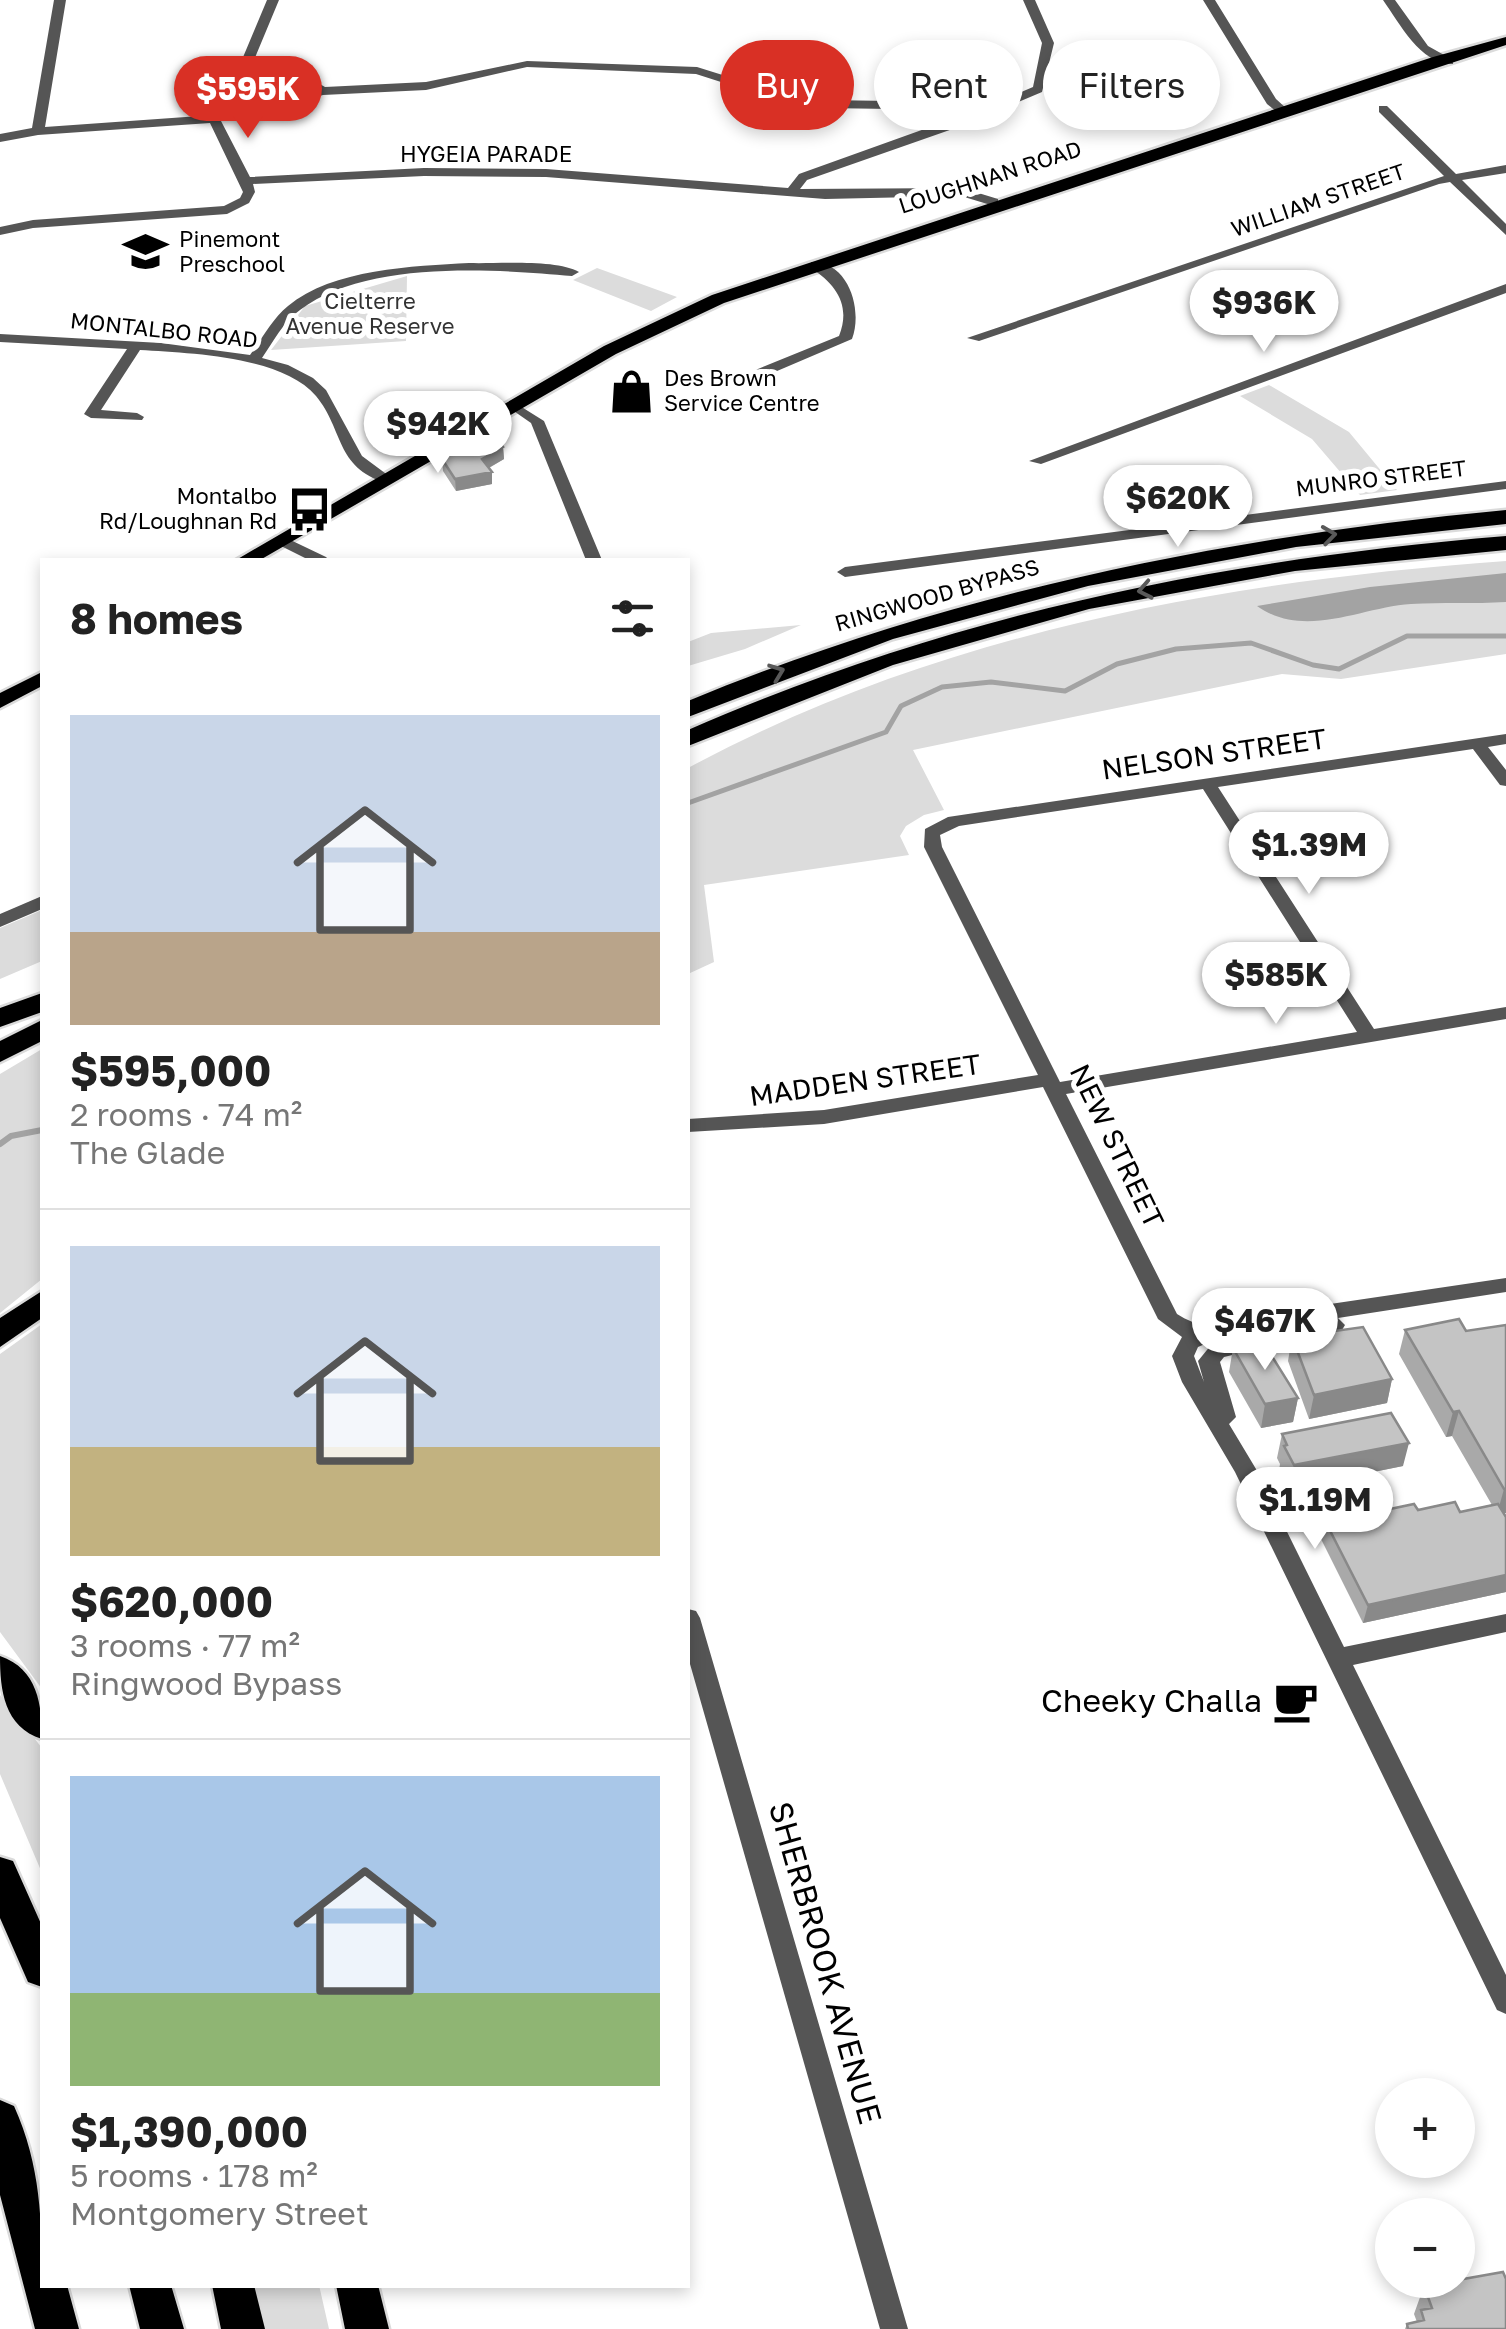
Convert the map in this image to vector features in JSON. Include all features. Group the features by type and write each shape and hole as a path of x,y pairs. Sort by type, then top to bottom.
{"highway":[{"name":"RINGWOOD BYPASS","path":"690,709 875,636 1081,580 1301,539 1506,517"},
{"name":"RINGWOOD BYPASS","path":"834,678 946,638 1132,592 1290,565 1506,543"},
{"path":"690,738 834,678"},
{"path":"690,747 834,678"},
{"path":"0,1018 40,1003"},
{"path":"0,1053 40,1030"},
{"path":"0,1334 40,1304"},
{"path":"0,1671 40,1721"},
{"path":"0,1873 40,1965"},
{"path":"0,2119 40,2265"},
{"path":"47,2288 56,2329"},
{"path":"151,2288 162,2329"},
{"path":"234,2288 242,2329"},
{"path":"358,2288 367,2329"}],"main road":[{"name":"LOUGHNAN ROAD","path":"610,350 718,299 816,264 1506,41"},
{"name":"LOUGHNAN ROAD","path":"249,558 662,317 720,291 1281,109 1447,60"},
{"path":"0,702 40,679"}],"street":[{"path":"38,131 60,0"},
{"path":"273,0 247,62 307,81 322,91"},
{"path":"1023,97 1043,82 1048,42 1029,0"},
{"path":"1209,0 1271,101 1281,109"},
{"path":"1389,0 1424,48 1447,60"},
{"path":"0,138 38,131 214,119 322,91 426,86 527,64 686,70 775,96 824,104 874,105"},
{"path":"1383,110 1506,231"},
{"path":"0,231 34,224 227,210 244,200 249,192 214,119"},
{"path":"792,192 802,178 936,130"},
{"name":"WILLIAM STREET","path":"974,338 1451,177 1506,169"},
{"name":"HYGEIA PARADE","path":"246,181 407,173 546,173 792,192 962,192 994,202"},
{"path":"758,374 835,345 850,330 851,308 844,290 816,264"},
{"path":"254,359 283,317 299,304 340,287 434,269 572,272"},
{"path":"1036,462 1506,288"},
{"name":"MONTALBO ROAD","path":"0,338 254,359 294,372 319,390 358,466 386,479"},
{"path":"134,348 91,414 137,416"},
{"path":"512,406 537,421 593,558"},
{"name":"MUNRO STREET","path":"845,572 1506,484"},
{"path":"280,540 316,558"},
{"name":"NELSON STREET","path":"933,830 954,821 1506,738"},
{"path":"1477,743 1506,781"},
{"path":"1208,784 1369,1036"},
{"name":"NEW STREET","path":"933,830 933,847 1158,1305 1185,1334 1198,1337"},
{"path":"0,921 40,903"},
{"name":"MADDEN STREET","path":"690,1126 729,1127 885,1110 1506,1013"},
{"path":"1506,1285 1427,1300 1280,1319 1198,1337 1184,1356 1193,1382 1245,1469 1506,2002"},
{"path":"1213,1356 1427,1300"},
{"path":"1198,1337 1227,1340 1334,1325"},
{"path":"1198,1337 1213,1356 1210,1379 1245,1469"},
{"path":"1338,1658 1506,1623"},
{"name":"SHERBROOK AVENUE","path":"690,1625 894,2329"}],"green space":[{"path":"597,268 677,297 651,311 573,280"},
{"name":"Cielterre Avenue Reserve","path":"407,276 406,341 271,350 305,306"},
{"path":"1269,385 1349,432 1397,490 1360,495 1312,439 1240,396"},
{"path":"1506,561 1506,654 1341,679 1282,674 913,750 944,810 924,815 906,826 900,836 909,855 704,885 714,962 690,973 690,767 783,721 982,648 1085,621 1189,600 1400,570"},
{"path":"801,625 745,649 690,665 690,641 711,633"},
{"path":"40,911 40,962 0,979 0,928"},
{"path":"40,1050 40,1281 0,1313 0,1074"},
{"path":"40,1325 40,1686 0,1632 0,1354"},
{"path":"0,1695 40,1745 40,1868 0,1774"},
{"path":"255,2288 320,2288 329,2329 264,2329"}],"shaded area":[{"path":"1506,573 1506,602 1411,604 1314,621 1275,616 1257,606 1370,587"}],"building":[{"path":"491,432 503,447 482,459 492,472 455,479 442,459"},
{"path":"1459,1319 1466,1331 1506,1325 1506,1489 1459,1411 1453,1412 1405,1330"},
{"path":"1363,1327 1392,1379 1314,1395 1292,1337"},
{"path":"1263,1342 1298,1398 1265,1404 1233,1348"},
{"path":"1391,1413 1409,1443 1294,1465 1284,1446 1287,1445 1282,1434"},
{"path":"1386,1502 1390,1509 1414,1504 1418,1510 1455,1502 1460,1512 1498,1504 1506,1517 1506,1575 1368,1605 1321,1513"},
{"path":"1503,2272 1506,2329 1408,2329 1407,2324 1424,2320 1421,2310 1432,2308 1428,2298 1475,2298 1475,2277"}],"waterway":[{"path":"690,802 886,732 901,706 942,687 991,682 1065,691 1117,664 1176,649 1251,643 1313,665 1339,669 1407,636 1506,636"},
{"path":"0,1144 11,1136 40,1130"}],"place":[{"name":"Pinemont Preschool","path":"146,252"},
{"name":"Des Brown Service Centre","path":"631,391"},
{"name":"Montalbo Rd/Loughnan Rd","path":"310,509"},
{"name":"Cheeky Challa","path":"1295,1701"}]}
